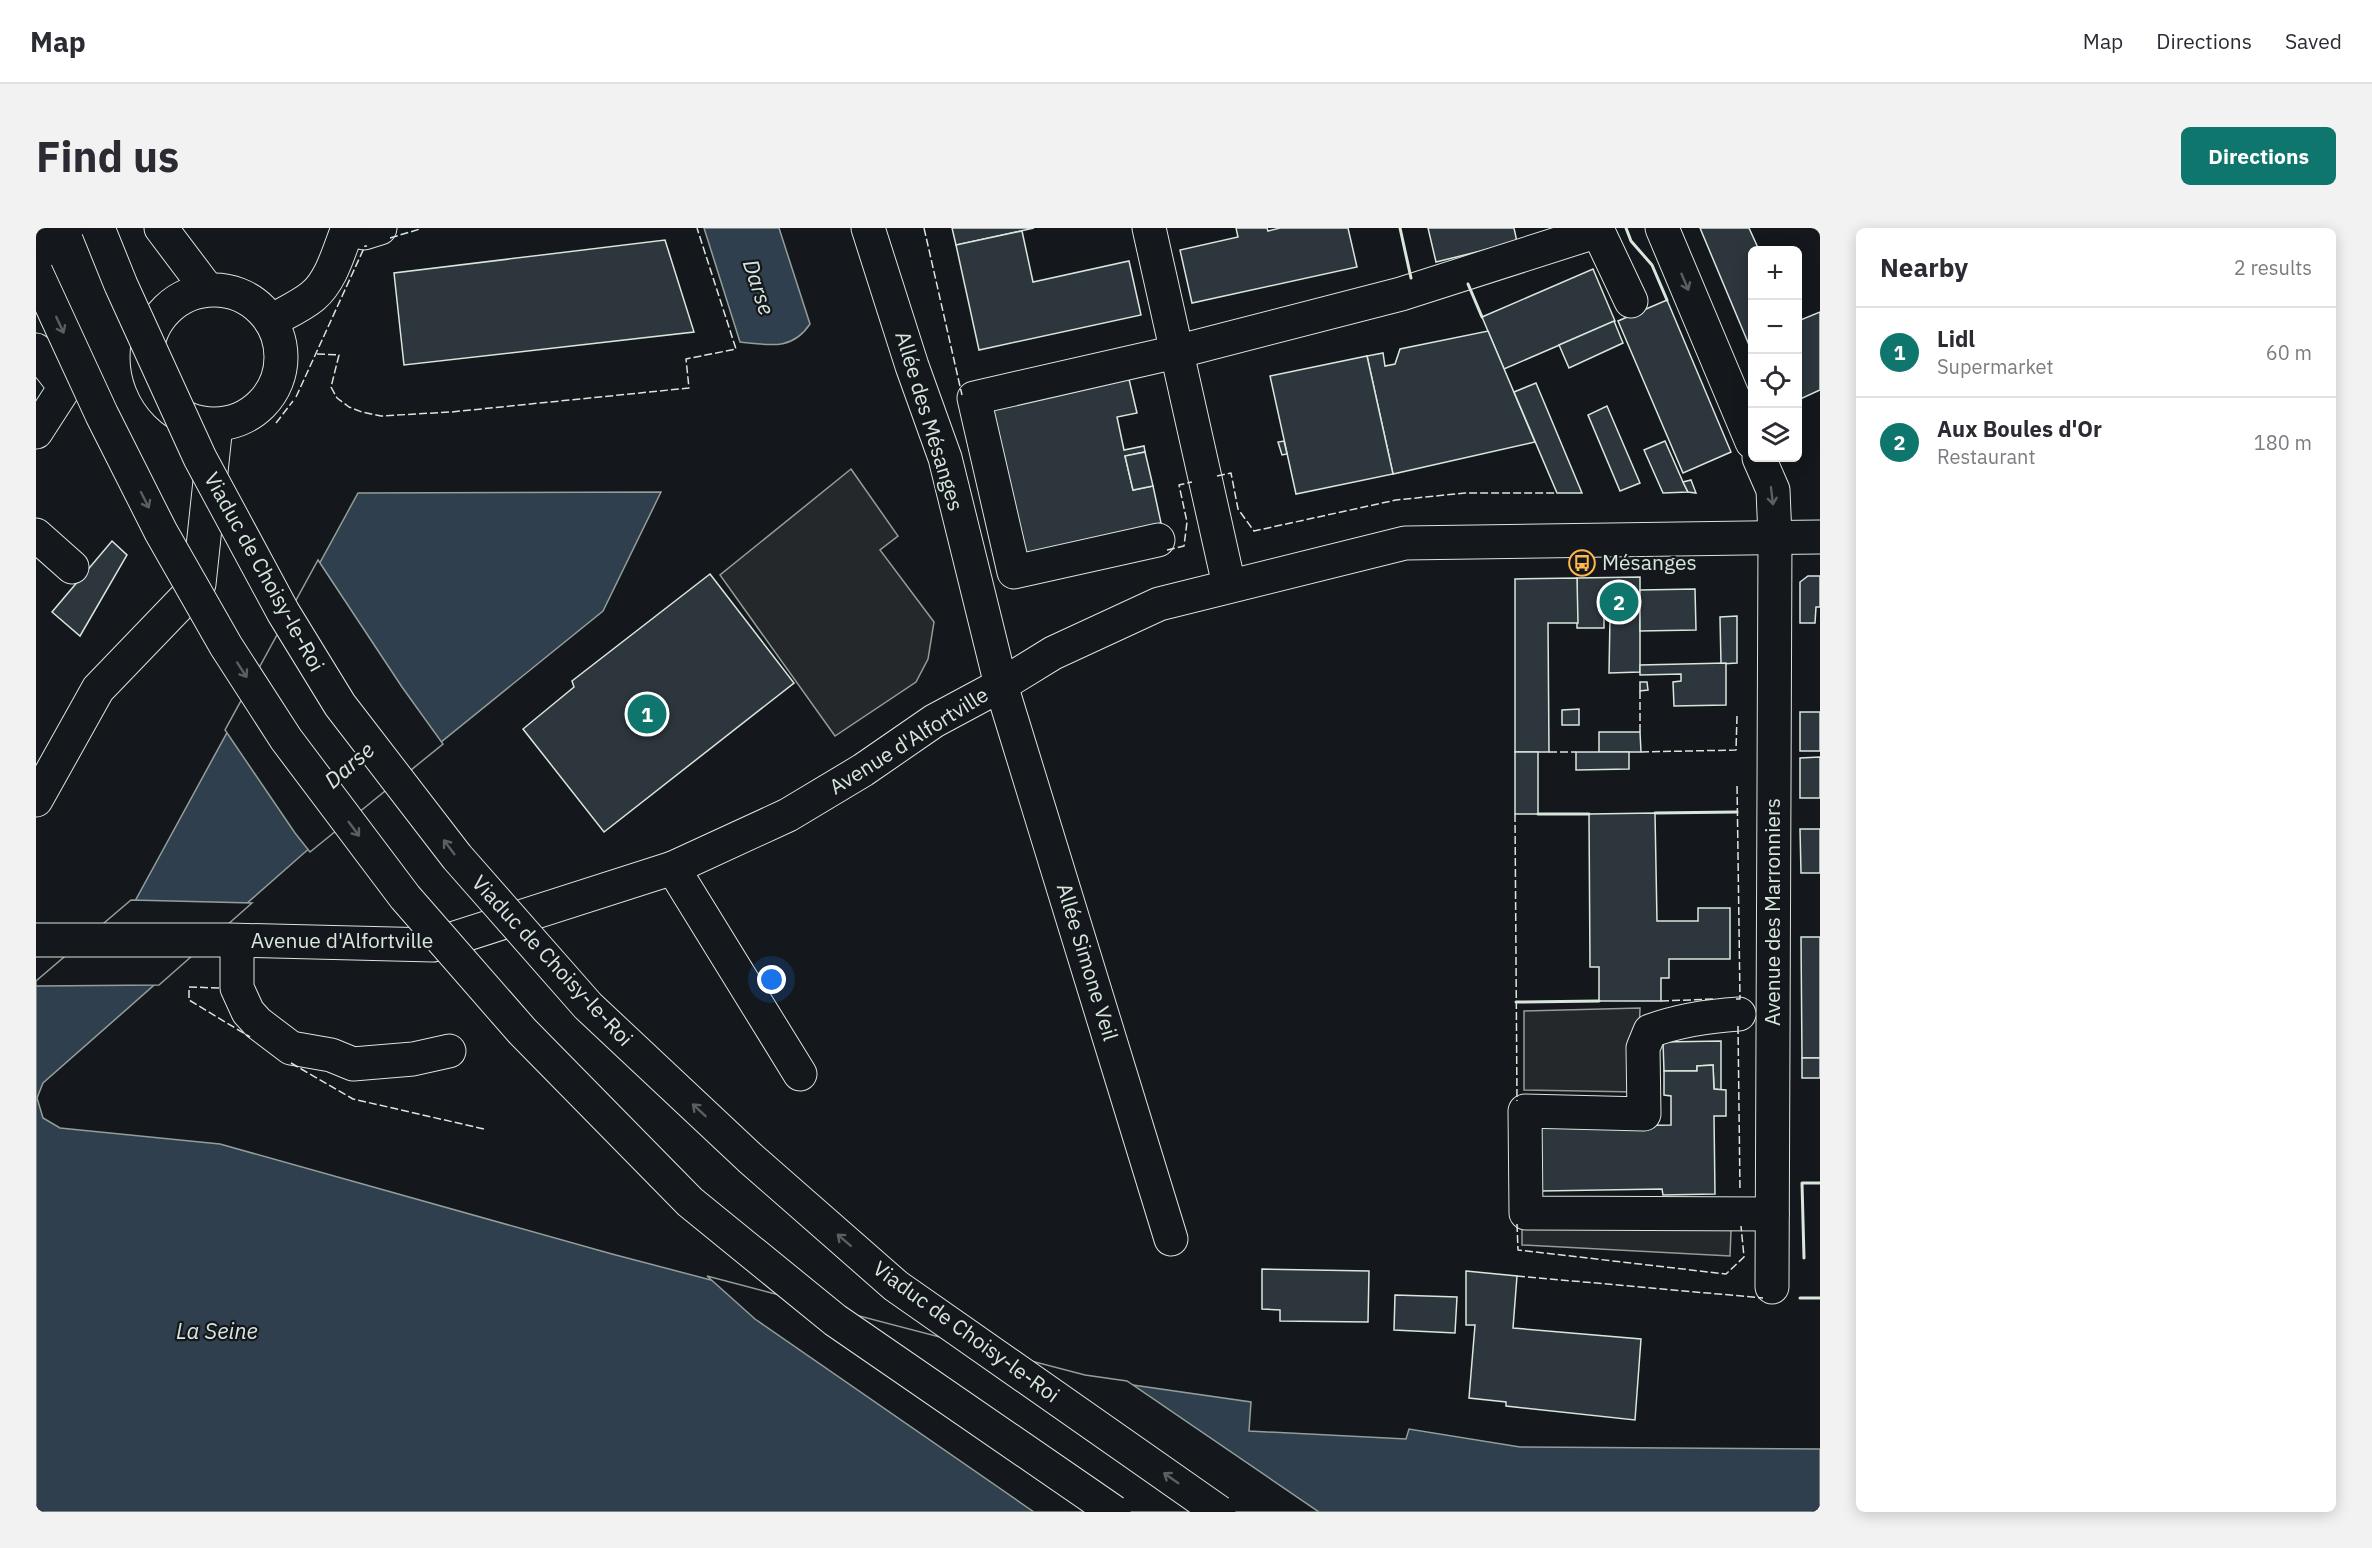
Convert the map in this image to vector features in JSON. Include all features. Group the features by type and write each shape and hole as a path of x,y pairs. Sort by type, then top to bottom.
{"main road":[{"name":"Viaduc de Choisy-le-Roi","path":"98,228 121,285 200,458 283,612 340,705 457,857 588,1006 750,1158 896,1286 1219,1512"},
{"path":"160,228 207,289"},
{"path":"271,321 312,296 321,287 328,277 348,228 364,233 380,228"},
{"name":"Allée des Mésanges","path":"868,228 912,366 945,458 1001,685"},
{"path":"1149,228 1229,585"},
{"path":"1662,228 1748,432"},
{"path":"1158,540 1014,572 975,398 1176,352 1401,294 1554,236 1598,231 1631,301"},
{"path":"36,272 107,426 162,532 226,646 286,739 405,897 428,924 522,1031 690,1202 835,1320 1114,1512"},
{"path":"207,289 232,291 254,303 271,321 280,344 281,368 273,390 263,404 249,415 234,422 216,425 196,423 178,415 163,402 152,385 146,366 147,346 153,327 164,310 184,296 207,289"},
{"path":"36,350 65,387 36,432"},
{"path":"36,800 98,689 199,584 216,425"},
{"name":"Avenue des Marronniers","path":"1761,462 1773,490 1775,537 1772,1287"},
{"path":"36,535 72,567"},
{"name":"Avenue d'Alfortville","path":"42,940 233,940 433,945 674,868 788,815 863,770 934,721 1001,685 1053,653 1159,604 1405,543 1820,537"},
{"name":"Allée Simone Veil","path":"1001,685 1171,1239"},
{"path":"674,868 800,1074"},
{"path":"233,940 237,988 248,1012 258,1023 291,1048 331,1055 353,1064 413,1059 449,1051"},
{"path":"1739,1014 1699,1017 1650,1031 1643,1048 1644,1114 1525,1111 1526,1213 1772,1214"}],"shaded area":[{"path":"851,469 898,536 880,550 934,622 928,659 916,682 835,736 720,575"},
{"path":"1640,1008 1637,1092 1524,1090 1524,1011"},
{"path":"1522,1222 1731,1230 1730,1256 1522,1245"}],"water":[{"name":"Darse","path":"704,228 779,228 810,324 803,333 796,339 779,344 740,342"},
{"name":"La Seine","path":"661,492 603,611 304,853 43,1083 37,1098 43,1118 60,1128 220,1144 612,1254 1084,1378 1251,1402 1249,1431 1406,1439 1409,1429 1520,1447 1820,1449 1820,1512 36,1512 36,985 135,901 358,493"}],"pier":[{"path":"318,560 402,687 443,744 310,852 225,730"},
{"path":"131,900 252,903 159,985 36,986 36,981"},
{"path":"707,1276 1085,1375 1127,1381 1319,1512 1034,1512 755,1319"}],"building":[{"path":"952,228 1034,228 956,245"},
{"path":"1236,228 1267,228 1268,231 1280,228 1348,228 1357,267 1192,303 1180,250 1238,237"},
{"path":"1428,228 1514,228 1517,242 1436,262"},
{"path":"1700,228 1749,228 1757,246 1748,246 1748,342"},
{"path":"1022,231 1033,282 1129,261 1141,315 979,350 956,245"},
{"path":"665,240 694,332 404,365 394,273"},
{"path":"1593,269 1615,321 1504,369 1482,317"},
{"path":"1667,300 1731,452 1683,473 1618,321"},
{"path":"1820,312 1820,390 1802,398 1802,354 1802,319"},
{"path":"1614,321 1623,343 1569,368 1559,345"},
{"path":"1488,331 1535,442 1393,474 1367,356 1383,353 1385,366 1395,364 1400,349"},
{"path":"1367,356 1393,474 1296,494 1270,376"},
{"path":"1128,375 1137,413 1117,417 1124,450 1144,446 1145,452 1125,456 1133,490 1153,486 1161,523 1023,554 990,405"},
{"path":"1536,383 1582,493 1557,493 1514,392"},
{"path":"1607,406 1640,483 1620,491 1588,415"},
{"path":"1284,441 1287,454 1282,455 1278,442"},
{"path":"1665,441 1688,492 1663,493 1644,450"},
{"path":"1145,452 1153,486 1133,490 1125,456"},
{"path":"1691,480 1696,493 1688,492 1683,482"},
{"path":"112,541 127,555 80,636 52,612"},
{"path":"710,574 794,683 604,832 523,729 574,687 572,681"},
{"path":"1808,576 1820,576 1820,607 1816,607 1815,623 1800,623 1800,582"},
{"path":"1640,577 1640,672 1609,673 1610,617 1624,616 1624,602 1604,602 1604,628 1577,628 1577,578"},
{"path":"1577,578 1578,623 1548,623 1549,752 1515,752 1515,579"},
{"path":"1695,589 1696,630 1640,631 1640,590"},
{"path":"1737,616 1737,663 1721,664 1720,617"},
{"path":"1726,663 1726,705 1674,706 1673,682 1681,681 1681,674 1640,675 1640,665"},
{"path":"1640,682 1647,682 1648,690 1640,691"},
{"path":"1579,709 1579,725 1562,725 1562,710"},
{"path":"1800,712 1820,712 1820,751 1800,751"},
{"path":"1599,732 1640,732 1641,752 1599,752"},
{"path":"1515,752 1538,752 1538,814 1515,814"},
{"path":"1576,752 1629,752 1629,769 1576,770"},
{"path":"1820,757 1820,798 1800,798 1800,758"},
{"path":"1655,813 1657,921 1698,921 1698,908 1730,908 1730,959 1669,959 1669,978 1661,978 1661,1001 1599,1001 1599,967 1590,967 1589,814"},
{"path":"1800,829 1820,829 1820,873 1801,873"},
{"path":"1801,937 1820,937 1820,1058 1802,1058"},
{"path":"1721,1041 1721,1090 1714,1089 1713,1065 1697,1066 1697,1071 1664,1071 1663,1042"},
{"path":"1802,1058 1820,1058 1820,1078 1802,1078"},
{"path":"1713,1065 1714,1089 1726,1090 1726,1116 1714,1116 1715,1194 1663,1195 1662,1189 1541,1191 1541,1127 1671,1125 1671,1096 1664,1095 1664,1071 1697,1071 1697,1066"},
{"path":"1262,1269 1369,1271 1368,1322 1280,1321 1280,1310 1262,1309"},
{"path":"1466,1271 1517,1276 1513,1328 1641,1339 1635,1420 1506,1406 1506,1402 1469,1398 1475,1325 1466,1325"},
{"path":"1395,1295 1457,1297 1455,1333 1394,1330"}],"fence":[{"path":"317,354 339,355 331,387 337,398 349,407 381,416 451,412 689,388 686,359 736,349 697,228"},
{"path":"924,228 962,395"},
{"path":"390,238 420,229"},
{"path":"296,397 365,246 367,246"},
{"path":"276,423 293,401"},
{"path":"1217,476 1231,473 1238,509 1254,531 1396,500 1465,493 1557,493"},
{"path":"1167,550 1184,546 1187,522 1179,485 1192,482"},
{"path":"1640,691 1640,732"},
{"path":"1641,752 1736,750 1737,716"},
{"path":"1549,752 1576,752"},
{"path":"1736,999 1740,999 1737,783"},
{"path":"1515,814 1517,1101"},
{"path":"219,988 189,987 189,1000 250,1037"},
{"path":"1661,1001 1715,999"},
{"path":"1738,1026 1740,1191"},
{"path":"291,1063 353,1099 484,1129"},
{"path":"1517,1224 1518,1250 1726,1274 1744,1257 1741,1226"},
{"path":"1517,1276 1763,1298"}],"wall":[{"path":"1400,228 1411,278"},
{"path":"1626,228 1631,241 1652,265 1667,300"},
{"path":"1468,284 1482,317"},
{"path":"1655,813 1737,812"},
{"path":"1538,814 1589,814"},
{"path":"1516,1002 1599,1001"},
{"path":"1804,1258 1802,1183 1820,1183"},
{"path":"1800,1298 1820,1298"}],"place":[{"name":"Mésanges","path":"1582,563"},
{"name":"Aux Boules d'Or","path":"1619,602"},
{"name":"Lidl","path":"647,714"}]}
